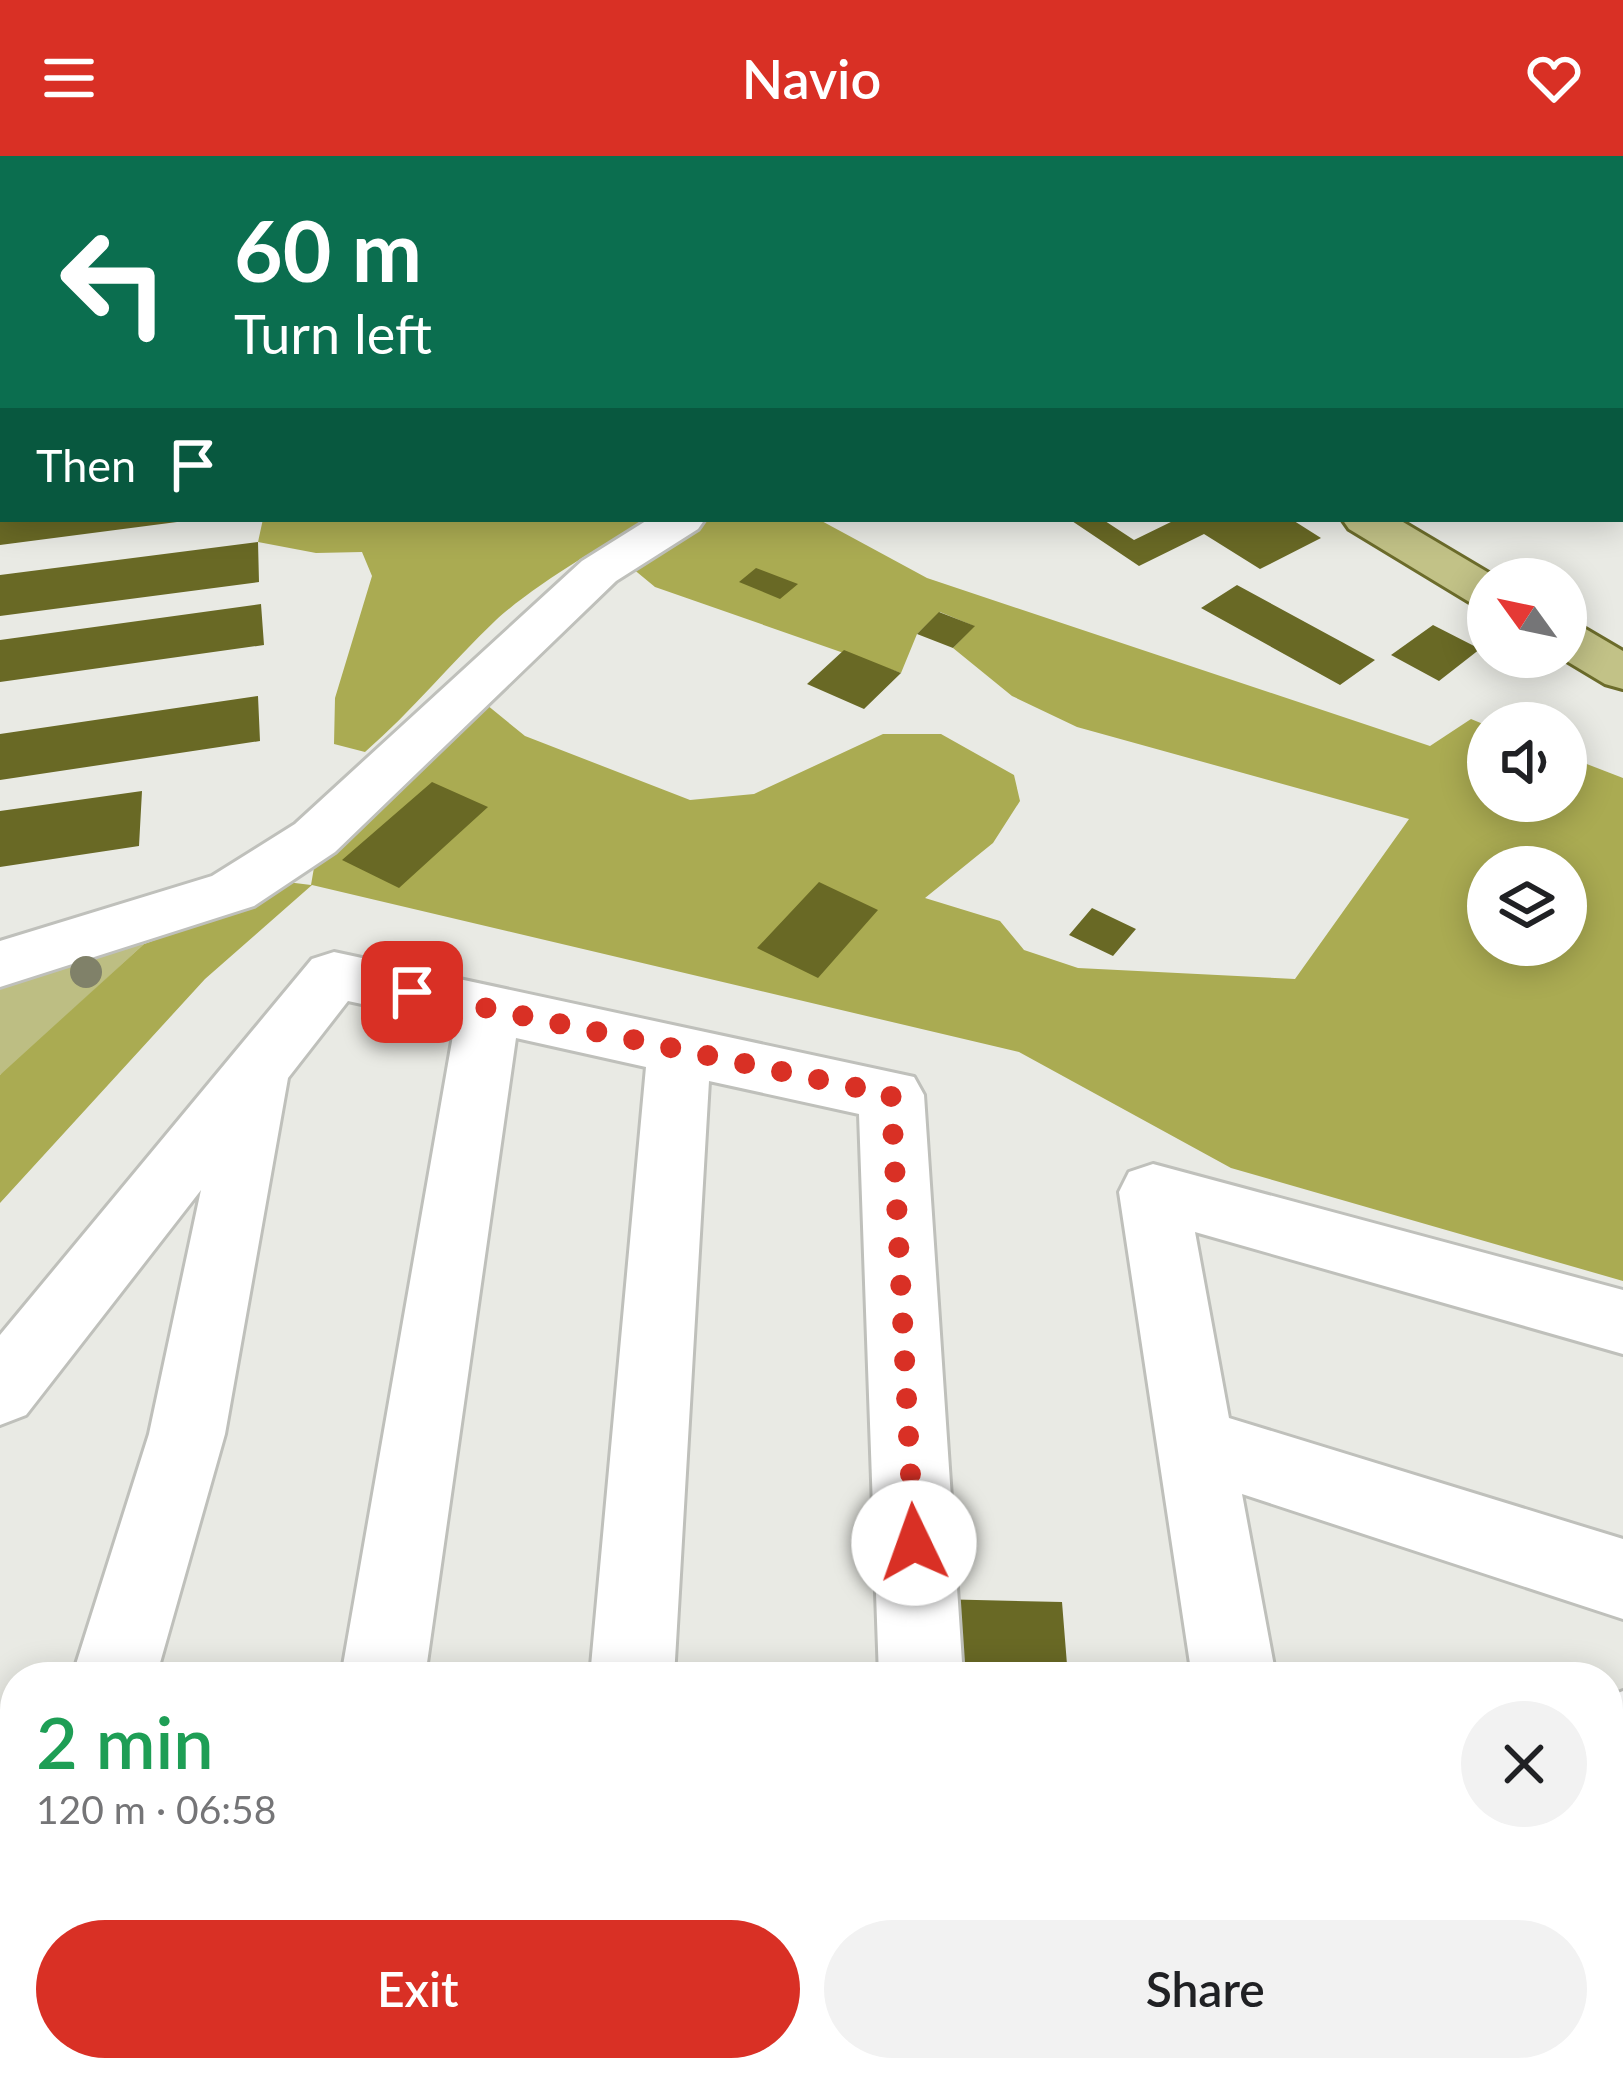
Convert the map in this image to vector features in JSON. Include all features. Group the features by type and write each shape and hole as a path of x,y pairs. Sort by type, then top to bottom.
{"main road":[{"path":"1370,522 1467,580"},
{"path":"1587,652 1623,674"}],"street":[{"path":"0,964 233,891 315,838 599,571 677,522"},
{"path":"0,1390 334,975 891,1095 920,1662"},
{"path":"385,1662 489,1008"},
{"path":"633,1662 680,1051"},
{"path":"119,1662 187,1434 259,1070"},
{"path":"1232,1662 1153,1192 1623,1322"},
{"path":"1198,1444 1623,1579"}],"green space":[{"path":"144,944 0,1075 0,978 42,964"}],"shaded area":[{"path":"262,522 646,522 571,565 511,607 365,752 334,744 335,698 372,576 362,552 316,553 258,542"},
{"path":"688,522 824,522 927,578 1430,746 1467,722 1467,822 1587,822 1587,764 1623,778 1623,1281 1231,1168 1019,1052 312,885 205,979 0,1203 0,1075 144,944 207,921 287,882 311,885 316,856 472,705 487,705 525,736 690,800 754,794 883,734 941,734 1014,775 1020,801 993,843 925,898 1000,921 1024,950 1078,968 1295,979 1409,819 1077,727 1012,696 953,648 974,626 940,612 917,634 901,673 655,587 632,568"}],"building":[{"path":"0,522 177,522 0,545"},
{"path":"1073,522 1107,522 1134,540 1171,522 1296,522 1321,538 1260,569 1204,534 1139,566"},
{"path":"258,542 259,582 0,616 0,575"},
{"path":"756,568 798,584 780,599 739,582"},
{"path":"1237,585 1375,660 1340,685 1201,608"},
{"path":"261,604 264,645 0,682 0,640"},
{"path":"939,612 975,626 953,648 917,634"},
{"path":"1433,625 1467,642 1467,659 1439,681 1391,655"},
{"path":"844,650 901,673 864,709 807,684"},
{"path":"258,696 260,741 0,780 0,734"},
{"path":"432,782 488,807 399,888 342,860"},
{"path":"142,791 139,846 0,867 0,811"},
{"path":"819,882 878,910 818,978 757,948"},
{"path":"1092,908 1136,929 1113,956 1069,935"},
{"path":"935,1599 1062,1602 1067,1662 937,1662"}],"route":[{"path":"412,992 891,1095 914,1543"}]}
